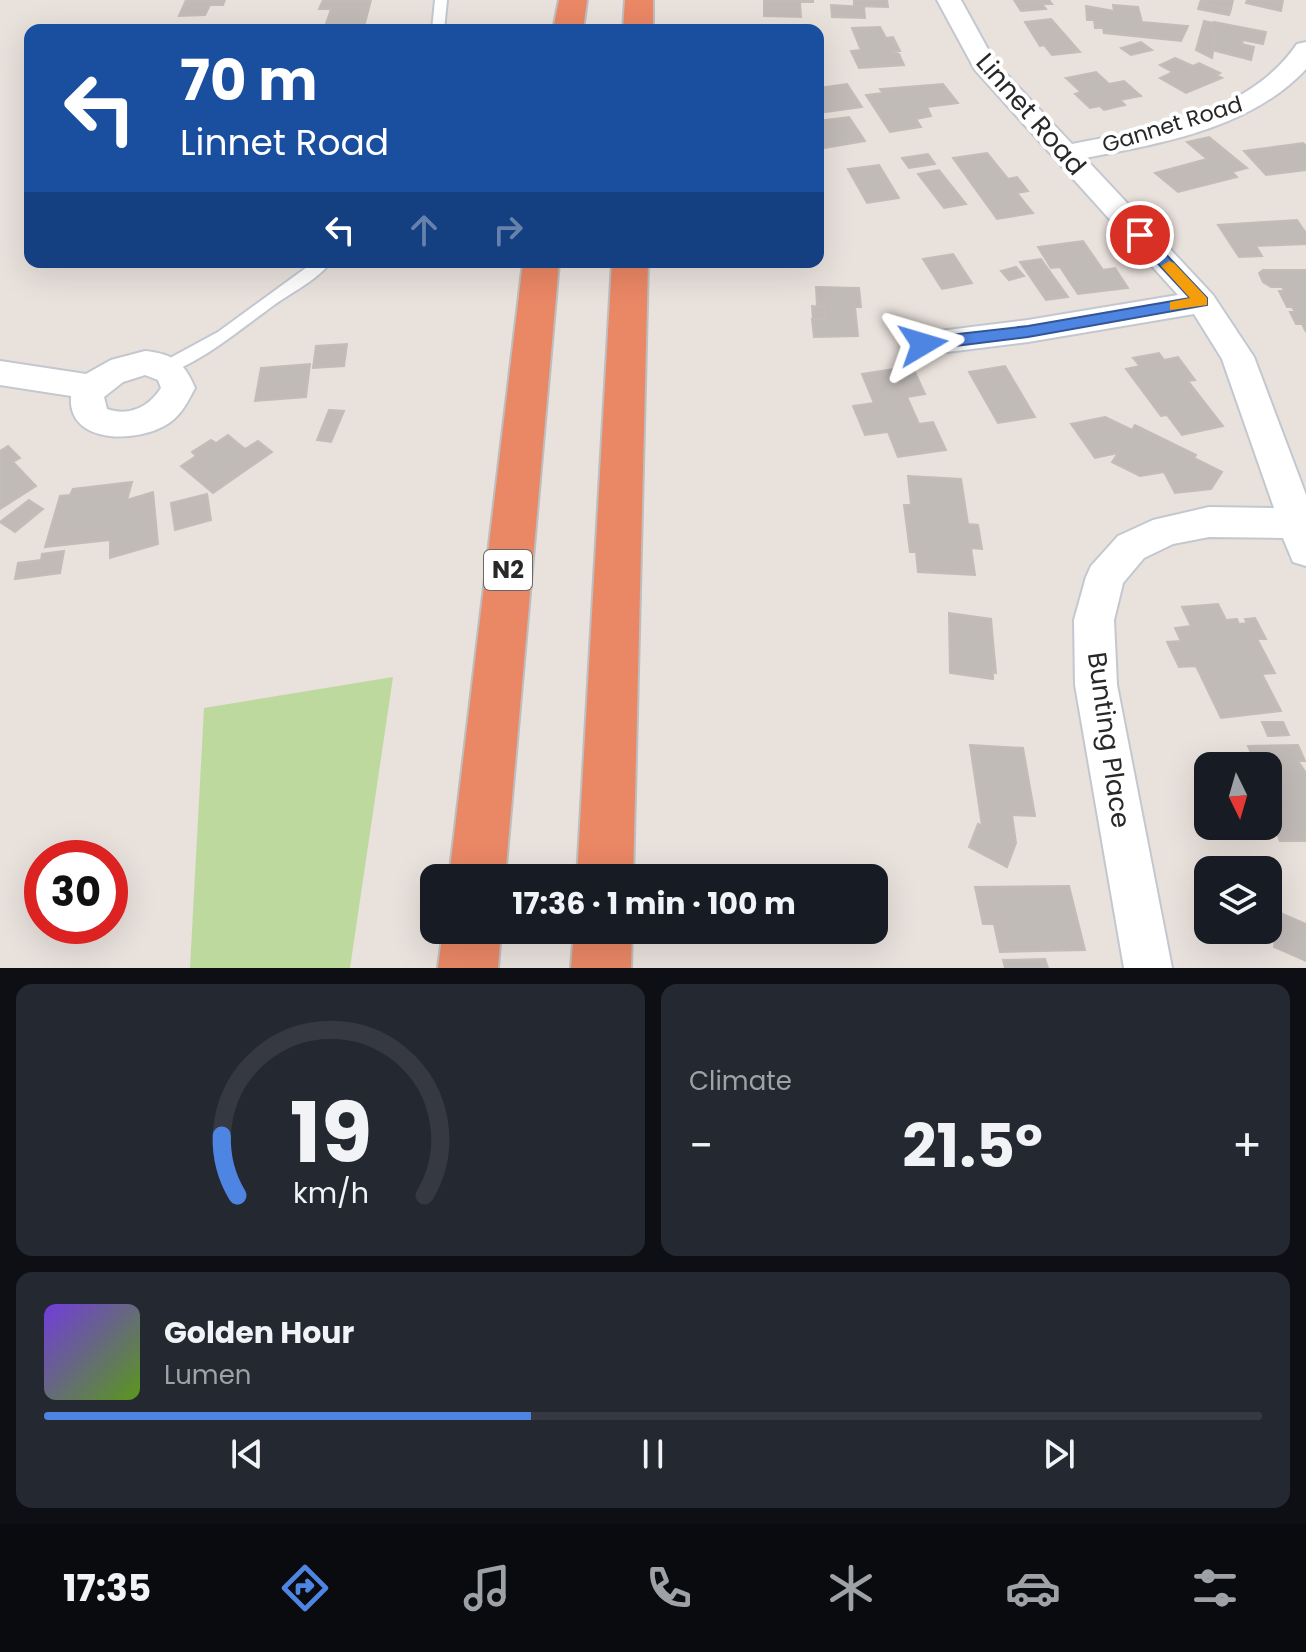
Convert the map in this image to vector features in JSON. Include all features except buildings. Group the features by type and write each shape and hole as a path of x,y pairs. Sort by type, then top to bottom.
{"highway":[{"path":"569,24 573,0"},
{"path":"638,24 639,0"},
{"name":"N2","path":"478,864 540,268"},
{"path":"606,864 630,268"},
{"path":"468,968 471,944"},
{"path":"601,968 602,944"}],"street":[{"name":"Linnet Road","path":"949,0 984,65 1202,302 1238,357 1267,431 1301,537"},
{"name":"Gannet Road","path":"1064,154 1141,138 1216,116 1263,96 1305,56 1306,49"},
{"path":"923,344 1028,331 1202,302"},
{"path":"133,364 156,364 165,368 176,380 175,396 161,412 138,423 113,426 95,418 87,405 93,387 110,373 133,364"},
{"path":"0,373 93,387"},
{"name":"Bunting Place","path":"1148,968 1096,685 1094,620 1105,577 1131,547 1166,531 1209,522 1301,537"}],"lane":[{"path":"439,24 441,0"},
{"path":"165,368 224,336 316,268"}],"green space":[{"path":"393,677 350,968 190,968 204,708"}],"slow traffic":[{"path":"1169,266 1202,302 1175,306"}],"route":[{"path":"923,344 1028,331 1202,302 1140,235"}]}
